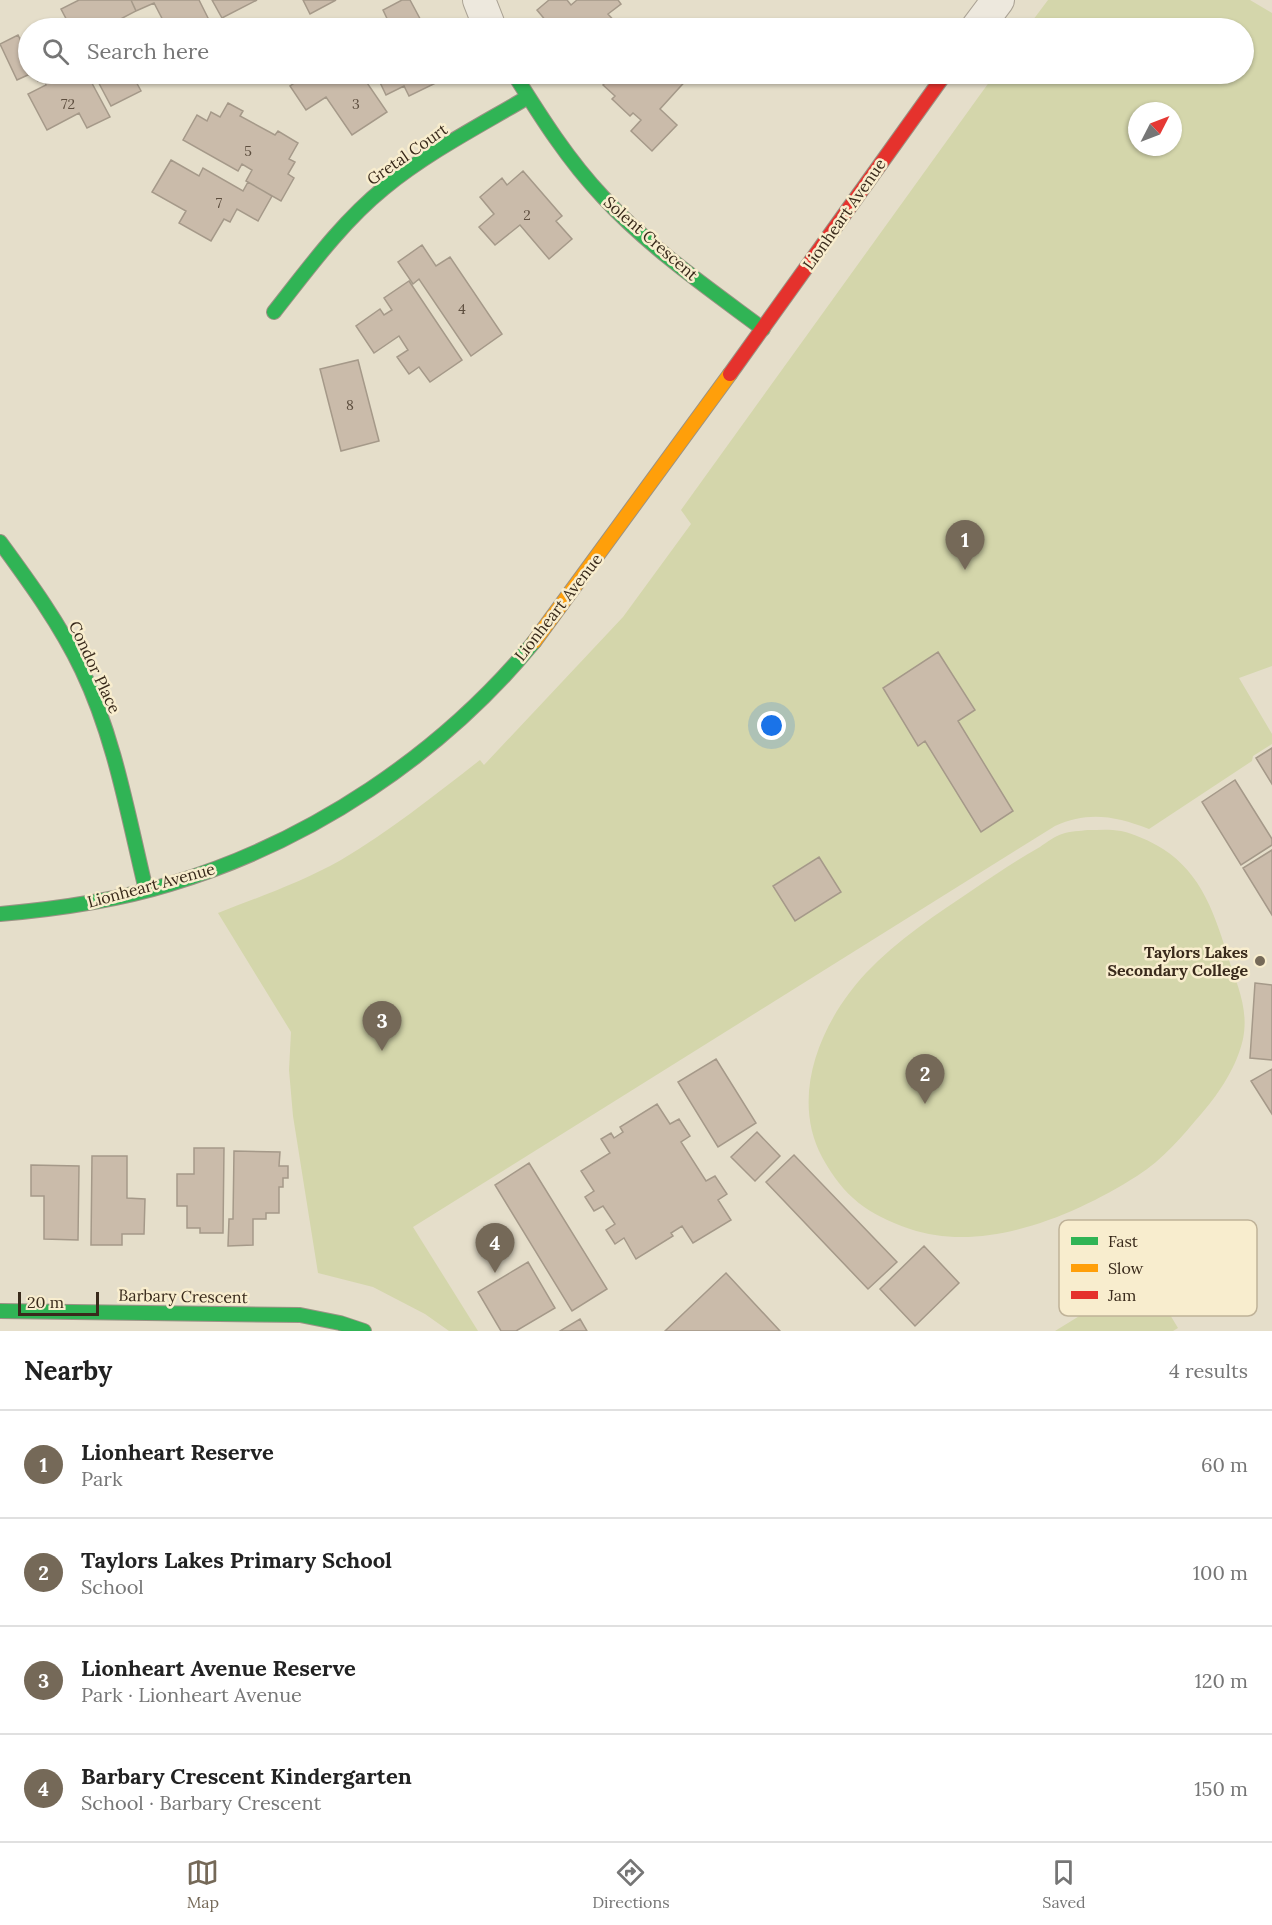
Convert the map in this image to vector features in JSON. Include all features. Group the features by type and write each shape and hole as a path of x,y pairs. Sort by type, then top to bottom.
{"street":[{"path":"479,0 486,18"},
{"path":"984,18 998,0"},
{"name":"Solent Crescent","path":"520,84 552,134 617,212 664,254 763,329"},
{"name":"Lionheart Avenue","path":"0,914 76,906 146,890 209,871 312,824 361,797 398,770 469,711 544,630 938,84"},
{"name":"Gretal Court","path":"274,312 355,216 383,188 414,165 528,97"},
{"name":"Condor Place","path":"0,542 46,604 91,689 107,732 146,890"},
{"name":"Barbary Crescent","path":"0,1311 300,1315 340,1323 364,1331"}],"green space":[{"path":"1048,0 1250,0 1272,13 1272,666 1239,678 1272,734 1272,744 1253,756 1252,761 1149,829 1125,821 1102,817 1079,818 1055,826 413,1227 478,1331 449,1331 425,1314 373,1287 318,1273 293,1116 289,1070 291,1032 218,913 296,882 341,860 395,825 480,760 484,765 623,617 691,524 681,510 988,84 1254,84 1254,18 1034,18"},
{"path":"1088,830 1121,831 1148,841 1176,859 1197,883 1218,926 1243,1007 1243,1039 1232,1069 1209,1105 1164,1155 1137,1176 1112,1191 1057,1217 998,1234 968,1237 938,1236 910,1229 881,1217 858,1202 839,1183 822,1157 813,1133 809,1109 810,1084 815,1059 836,1013 866,973 918,928 990,878 1059,835"},
{"path":"1079,1316 1171,1316 1178,1328 1173,1331 1055,1331"}],"building":[{"path":"79,0 131,0 136,11 122,18 66,18 61,9"},
{"path":"131,0 199,0 208,18 162,18 154,3 136,11"},
{"path":"212,0 257,0 222,18"},
{"path":"303,0 336,0 310,14"},
{"path":"402,0 410,0 420,18 387,18 383,10"},
{"path":"549,0 567,0 571,5 577,0 618,0 621,4 608,14 612,18 544,18 537,10"},
{"path":"18,35 18,80 17,80 0,44"},
{"path":"92,84 110,117 87,128 79,113 47,130 28,94 46,85"},
{"path":"99,84 137,84 141,91 111,106"},
{"path":"293,84 368,84 387,112 352,135 326,97 306,110 290,86"},
{"path":"381,84 434,84 409,96 404,86 386,95"},
{"path":"683,84 660,109 677,125 652,151 631,131 641,120 633,113 630,116 612,99 615,96 603,85"},
{"path":"228,103 243,111 240,116 275,135 278,131 298,143 289,159 295,162 288,174 294,178 281,201 246,181 252,170 242,164 238,171 183,140 197,115 207,121 211,112 220,117"},
{"path":"171,160 199,176 203,168 243,191 248,182 272,196 258,221 237,209 230,222 224,219 211,241 179,223 186,211 152,192"},
{"path":"523,171 562,216 556,221 572,239 549,259 520,225 495,245 479,227 494,214 480,197 502,178 507,185"},
{"path":"422,245 436,266 450,257 502,334 471,356 419,279 413,284 398,262"},
{"path":"409,281 462,360 430,382 419,367 409,374 397,357 408,350 399,336 374,353 356,326 380,309 384,315 392,310 384,298"},
{"path":"358,360 379,441 341,451 320,369"},
{"path":"938,652 975,710 958,721 1013,811 981,832 925,741 918,746 883,688"},
{"path":"1272,748 1272,784 1256,758"},
{"path":"1235,780 1272,839 1272,845 1241,865 1202,802"},
{"path":"1272,850 1272,915 1243,868"},
{"path":"819,857 841,892 795,921 773,886"},
{"path":"1255,983 1272,985 1272,1060 1250,1058"},
{"path":"716,1059 756,1123 718,1147 678,1082"},
{"path":"1272,1069 1272,1114 1251,1081"},
{"path":"657,1104 670,1124 679,1119 690,1136 681,1142 706,1181 715,1176 727,1194 718,1200 731,1220 693,1243 682,1226 671,1233 673,1236 636,1259 624,1238 615,1244 606,1230 615,1224 603,1206 594,1211 585,1197 594,1191 581,1171 610,1153 601,1139 611,1133 614,1138 623,1132 620,1127"},
{"path":"757,1132 780,1156 755,1181 731,1157"},
{"path":"194,1148 224,1148 223,1233 200,1233 200,1228 187,1228 187,1206 177,1206 177,1174 194,1174"},
{"path":"234,1151 280,1152 279,1166 288,1166 288,1178 283,1178 283,1187 279,1187 279,1213 266,1213 266,1219 253,1219 253,1245 228,1246 229,1219 233,1219"},
{"path":"794,1155 897,1262 868,1289 766,1182"},
{"path":"92,1156 127,1156 127,1198 145,1199 144,1234 122,1234 122,1245 91,1245"},
{"path":"529,1163 607,1289 572,1311 495,1185"},
{"path":"31,1165 79,1166 78,1240 44,1239 44,1196 31,1196"},
{"path":"924,1246 959,1283 915,1326 880,1289"},
{"path":"528,1262 555,1308 516,1331 501,1331 478,1292"},
{"path":"726,1273 780,1331 665,1331"},
{"path":"580,1319 587,1331 560,1331"}],"traffic: fast":[{"path":"520,84 567,153 590,183 621,216 680,267 763,329"},
{"path":"274,312 339,231 384,188 436,151 528,97"},
{"path":"0,542 54,620 82,670 93,696 120,778 146,890"},
{"path":"0,914 86,904 149,890 222,866 273,844 322,819 370,790 415,757 458,722 534,642"},
{"path":"0,1311 300,1315 340,1323 364,1331"}],"traffic: slow":[{"path":"534,642 730,374"}],"traffic: jam":[{"path":"730,374 938,84"}],"place":[{"name":"Lionheart Reserve","path":"965,570"},
{"name":"Taylors Lakes Secondary College","path":"1260,961"},
{"name":"Lionheart Avenue Reserve","path":"382,1051"},
{"name":"Taylors Lakes Primary School","path":"925,1104"},
{"name":"Barbary Crescent Kindergarten","path":"495,1273"}]}
